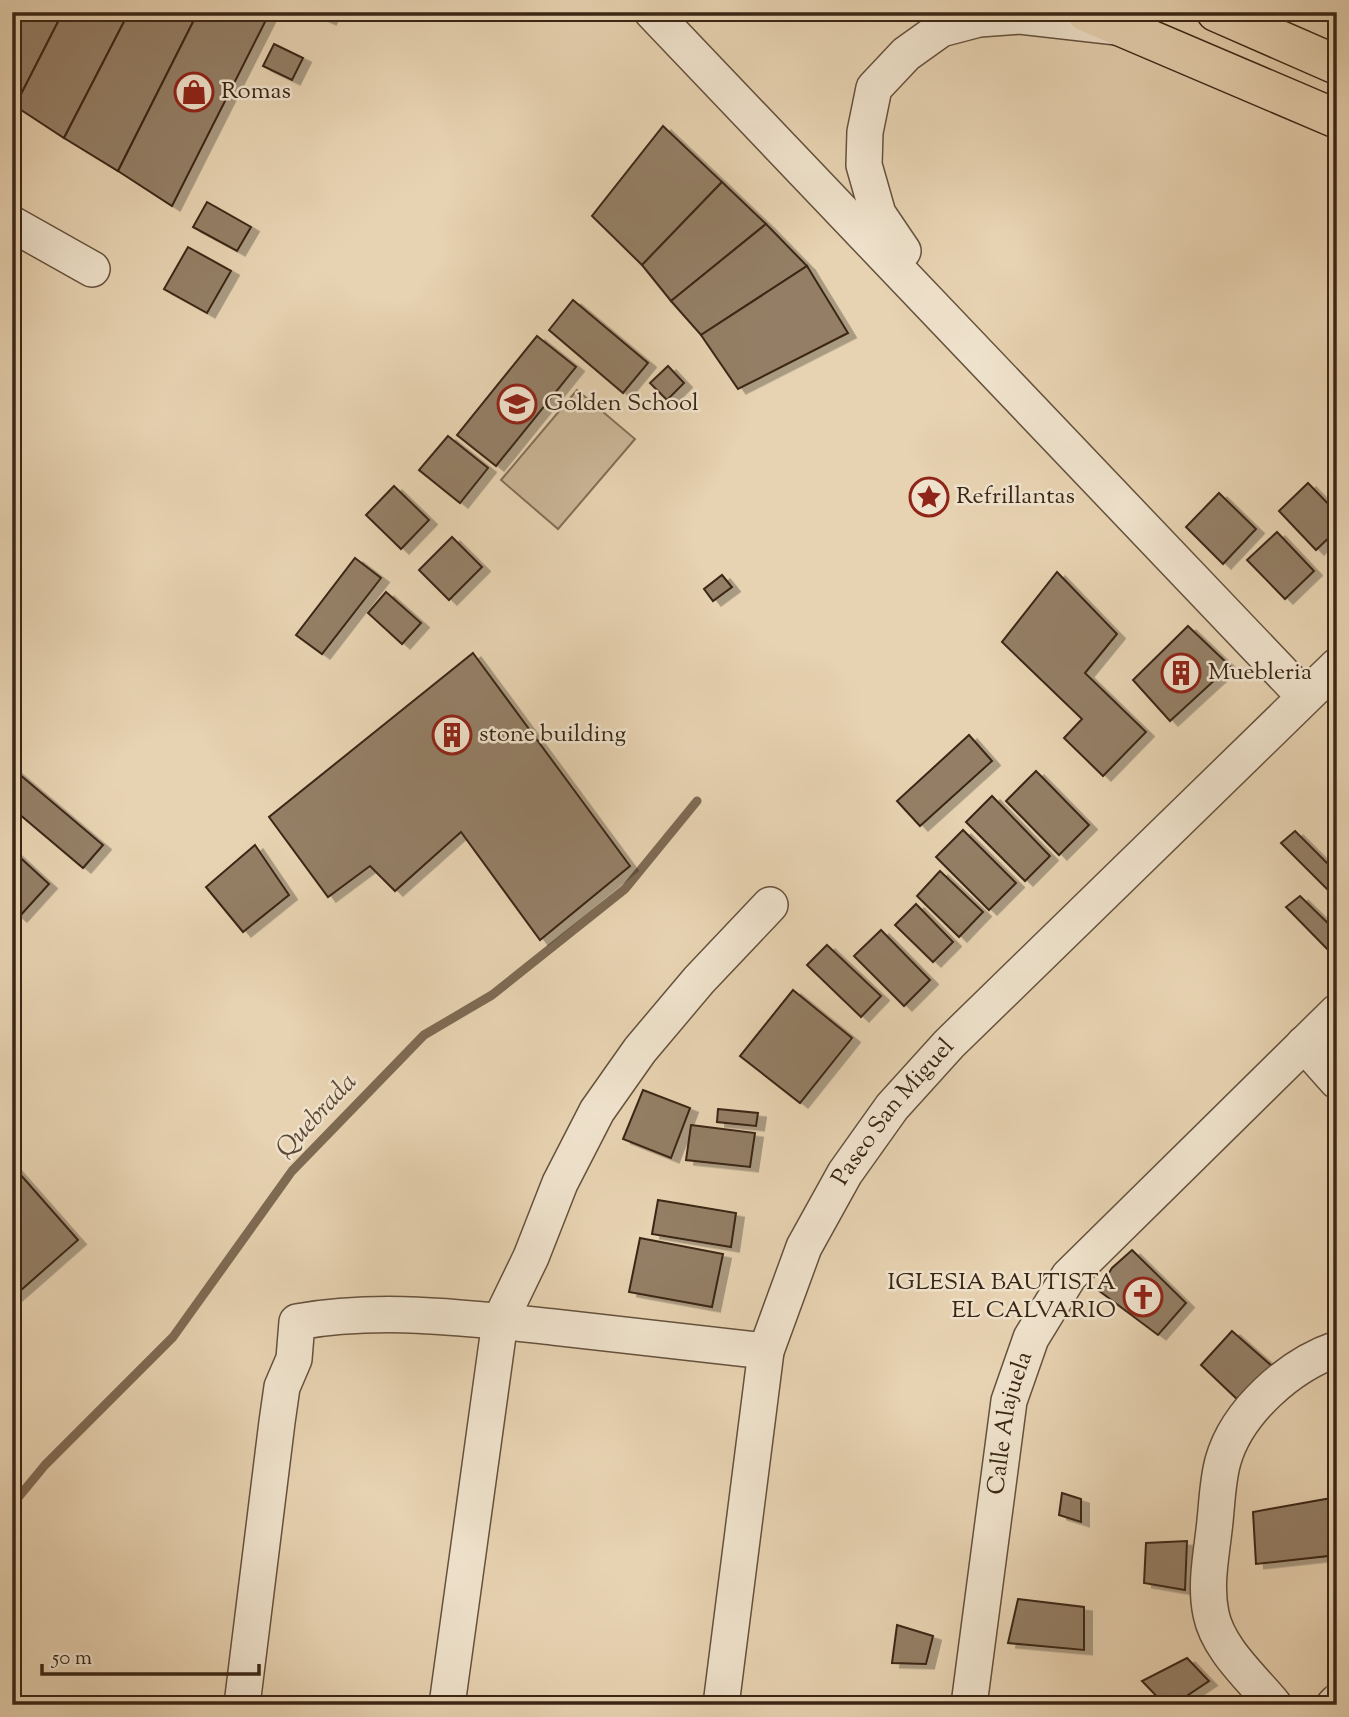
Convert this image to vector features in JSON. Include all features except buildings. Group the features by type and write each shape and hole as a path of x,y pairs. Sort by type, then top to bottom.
{"highway":[{"path":"1086,12 1337,119"},
{"path":"1216,12 1337,65"}],"street":[{"path":"653,12 1304,696"},
{"path":"943,317 878,215 864,165 864,132 874,88 906,54 941,29 979,19 1020,16 1122,28"},
{"path":"12,224 92,269"},
{"name":"Paseo San Miguel","path":"721,1705 766,1352 804,1247 845,1173 892,1107 949,1044 1337,666"},
{"path":"447,1705 500,1321 531,1257 560,1183 597,1111 657,1030 769,905"},
{"name":"Calle Alajuela","path":"969,1705 1009,1401 1031,1338 1069,1276 1337,1012"},
{"path":"1304,1044 1337,1081"},
{"path":"242,1705 282,1387 294,1360 297,1322 328,1316 393,1314 500,1321 766,1352"},
{"path":"1274,1705 1222,1642 1211,1615 1208,1581 1223,1460 1240,1426 1264,1394 1294,1370 1337,1349"}],"shaded area":[{"path":"577,390 635,439 558,529 501,480"}],"waterway":[{"name":"Quebrada","path":"12,1505 45,1465 173,1337 292,1171 424,1035 492,995 625,889 697,801"}],"place":[{"name":"Romas","path":"194,92"},
{"name":"Golden School","path":"517,404"},
{"name":"Refrillantas","path":"929,497"},
{"name":"Muebleria","path":"1181,673"},
{"name":"stone building","path":"452,735"},
{"name":"IGLESIA BAUTISTA EL CALVARIO","path":"1143,1297"}]}
